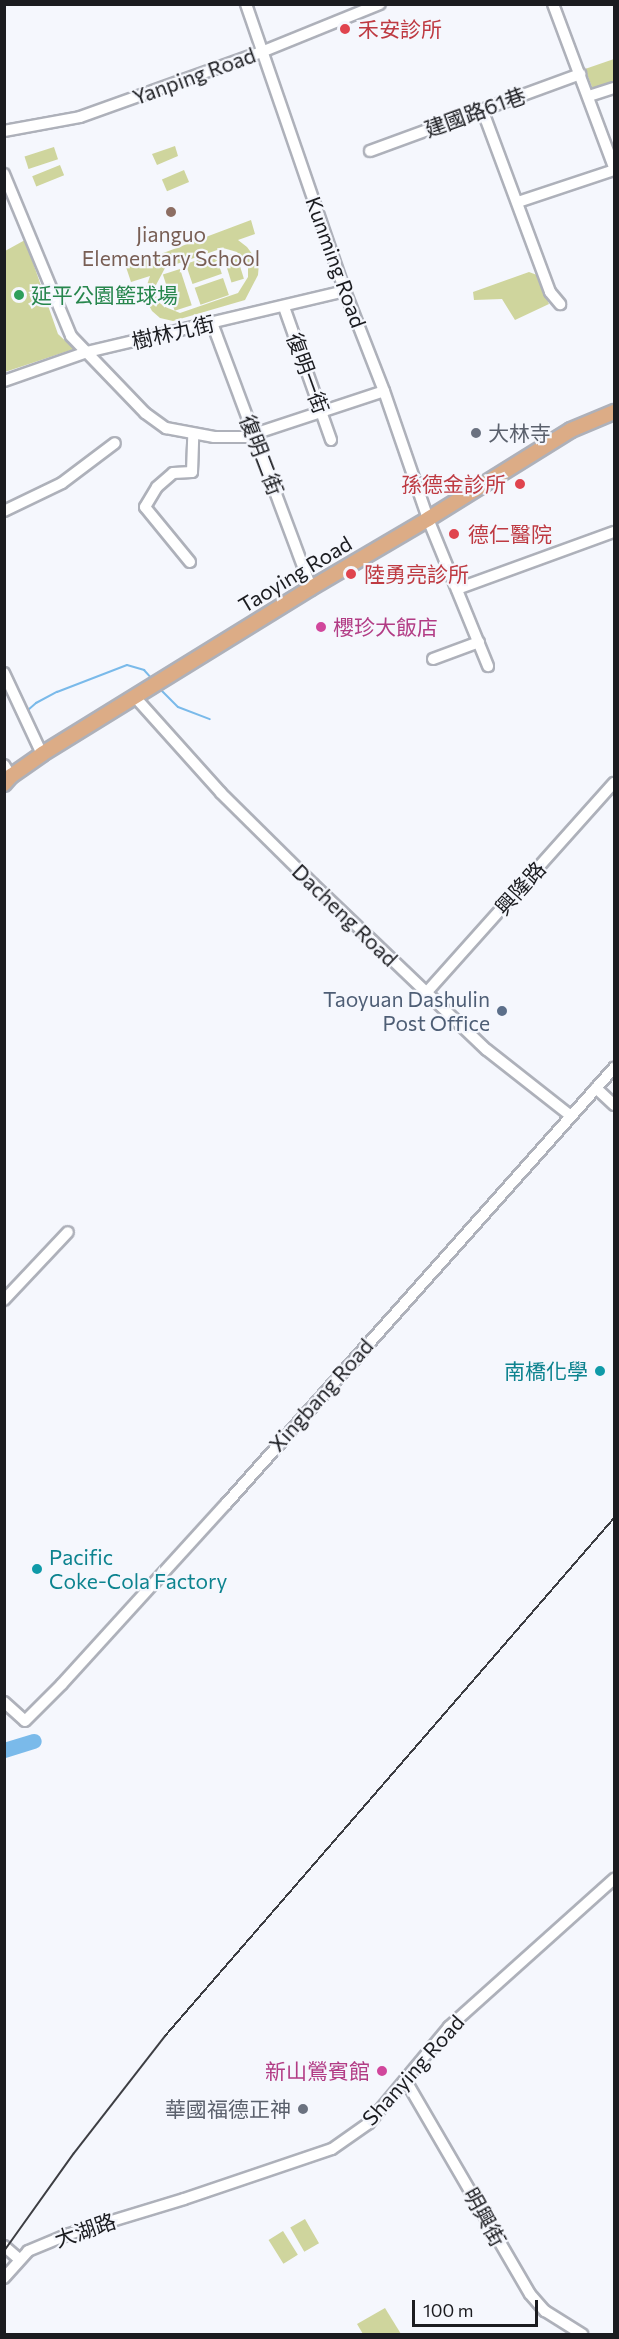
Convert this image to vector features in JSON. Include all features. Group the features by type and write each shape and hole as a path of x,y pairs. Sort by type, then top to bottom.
{"main road":[{"name":"Taoying Road","path":"7,775 571,430 615,412"}],"street":[{"name":"Kunming Road","path":"246,4 345,291 384,391 428,519 488,666"},
{"name":"Yanping Road","path":"4,131 80,117 264,51 380,4"},
{"path":"518,202 615,168 553,4"},
{"name":"建國路61巷","path":"370,151 580,74"},
{"path":"589,96 615,88"},
{"path":"482,109 550,292 560,304"},
{"path":"4,174 71,336 145,413 165,428 193,434 245,437 384,391"},
{"name":"樹林九街","path":"4,381 87,352 345,291"},
{"name":"復明一街","path":"284,307 331,440"},
{"name":"復明二街","path":"212,322 311,588"},
{"path":"190,562 145,507 157,487 173,473 192,472 193,434"},
{"path":"4,511 62,483 115,443"},
{"path":"457,589 615,532"},
{"path":"433,659 479,642"},
{"path":"4,673 42,754"},
{"name":"Dacheng Road","path":"135,697 221,793 426,993 487,1050 571,1116"},
{"name":"興隆路","path":"426,993 615,783"},
{"name":"Xingbang Road","path":"4,1702 25,1721 226,1504 615,1068"},
{"path":"596,1088 615,1105"},
{"path":"4,1300 68,1232"},
{"name":"Shanying Road","path":"177,2201 332,2149 369,2122 406,2081 449,2027 615,1879"},
{"name":"明興街","path":"406,2081 530,2294 545,2311 582,2334"},
{"name":"大湖路","path":"4,2278 28,2251 69,2234 177,2201"},
{"path":"4,2246 19,2259"}],"green space":[{"path":"614,59 614,85 594,92 585,69"},
{"path":"175,146 178,156 157,165 152,154"},
{"path":"54,147 58,159 29,169 25,157"},
{"path":"60,165 64,175 36,186 32,176"},
{"path":"184,170 189,182 167,191 162,179"},
{"path":"251,220 255,234 238,240 247,247 259,263 258,275 245,300 173,321 160,318 152,311 146,300 145,291 150,276 131,282 126,267","holes":["223,248 237,252 248,265 248,277 238,293 180,313 163,306 156,296 156,285 165,268"]},
{"path":"25,240 58,334 74,349 5,372 5,251"},
{"path":"236,253 244,279 231,283 224,257"},
{"path":"215,254 222,274 193,284 186,264"},
{"path":"180,269 192,305 175,311 163,275"},
{"path":"529,272 537,275 549,304 515,320 502,299 474,300 473,292"},
{"path":"223,278 229,295 200,305 195,288"},
{"path":"305,2219 319,2243 304,2252 290,2228"},
{"path":"283,2231 298,2255 283,2264 269,2240"},
{"path":"385,2308 401,2334 363,2334 357,2324"}],"waterway":[{"path":"28,710 57,692 127,665 144,670 153,680"},
{"path":"160,689 178,707 210,719"},
{"path":"4,1750 34,1741"}],"railway":[{"path":"4,2251 74,2153 165,2036 614,1518"}],"place":[{"name":"禾安診所","path":"345,29"},
{"name":"Jianguo Elementary School","path":"171,212"},
{"name":"延平公園籃球場","path":"19,295"},
{"name":"大林寺","path":"476,433"},
{"name":"孫德金診所","path":"520,484"},
{"name":"德仁醫院","path":"454,534"},
{"name":"陸勇亮診所","path":"351,574"},
{"name":"櫻珍大飯店","path":"321,627"},
{"name":"Taoyuan Dashulin Post Office","path":"502,1011"},
{"name":"南橋化學","path":"600,1371"},
{"name":"Pacific Coke-Cola Factory","path":"37,1569"},
{"name":"新山鶯賓館","path":"382,2071"},
{"name":"華國福德正神","path":"303,2109"}]}
